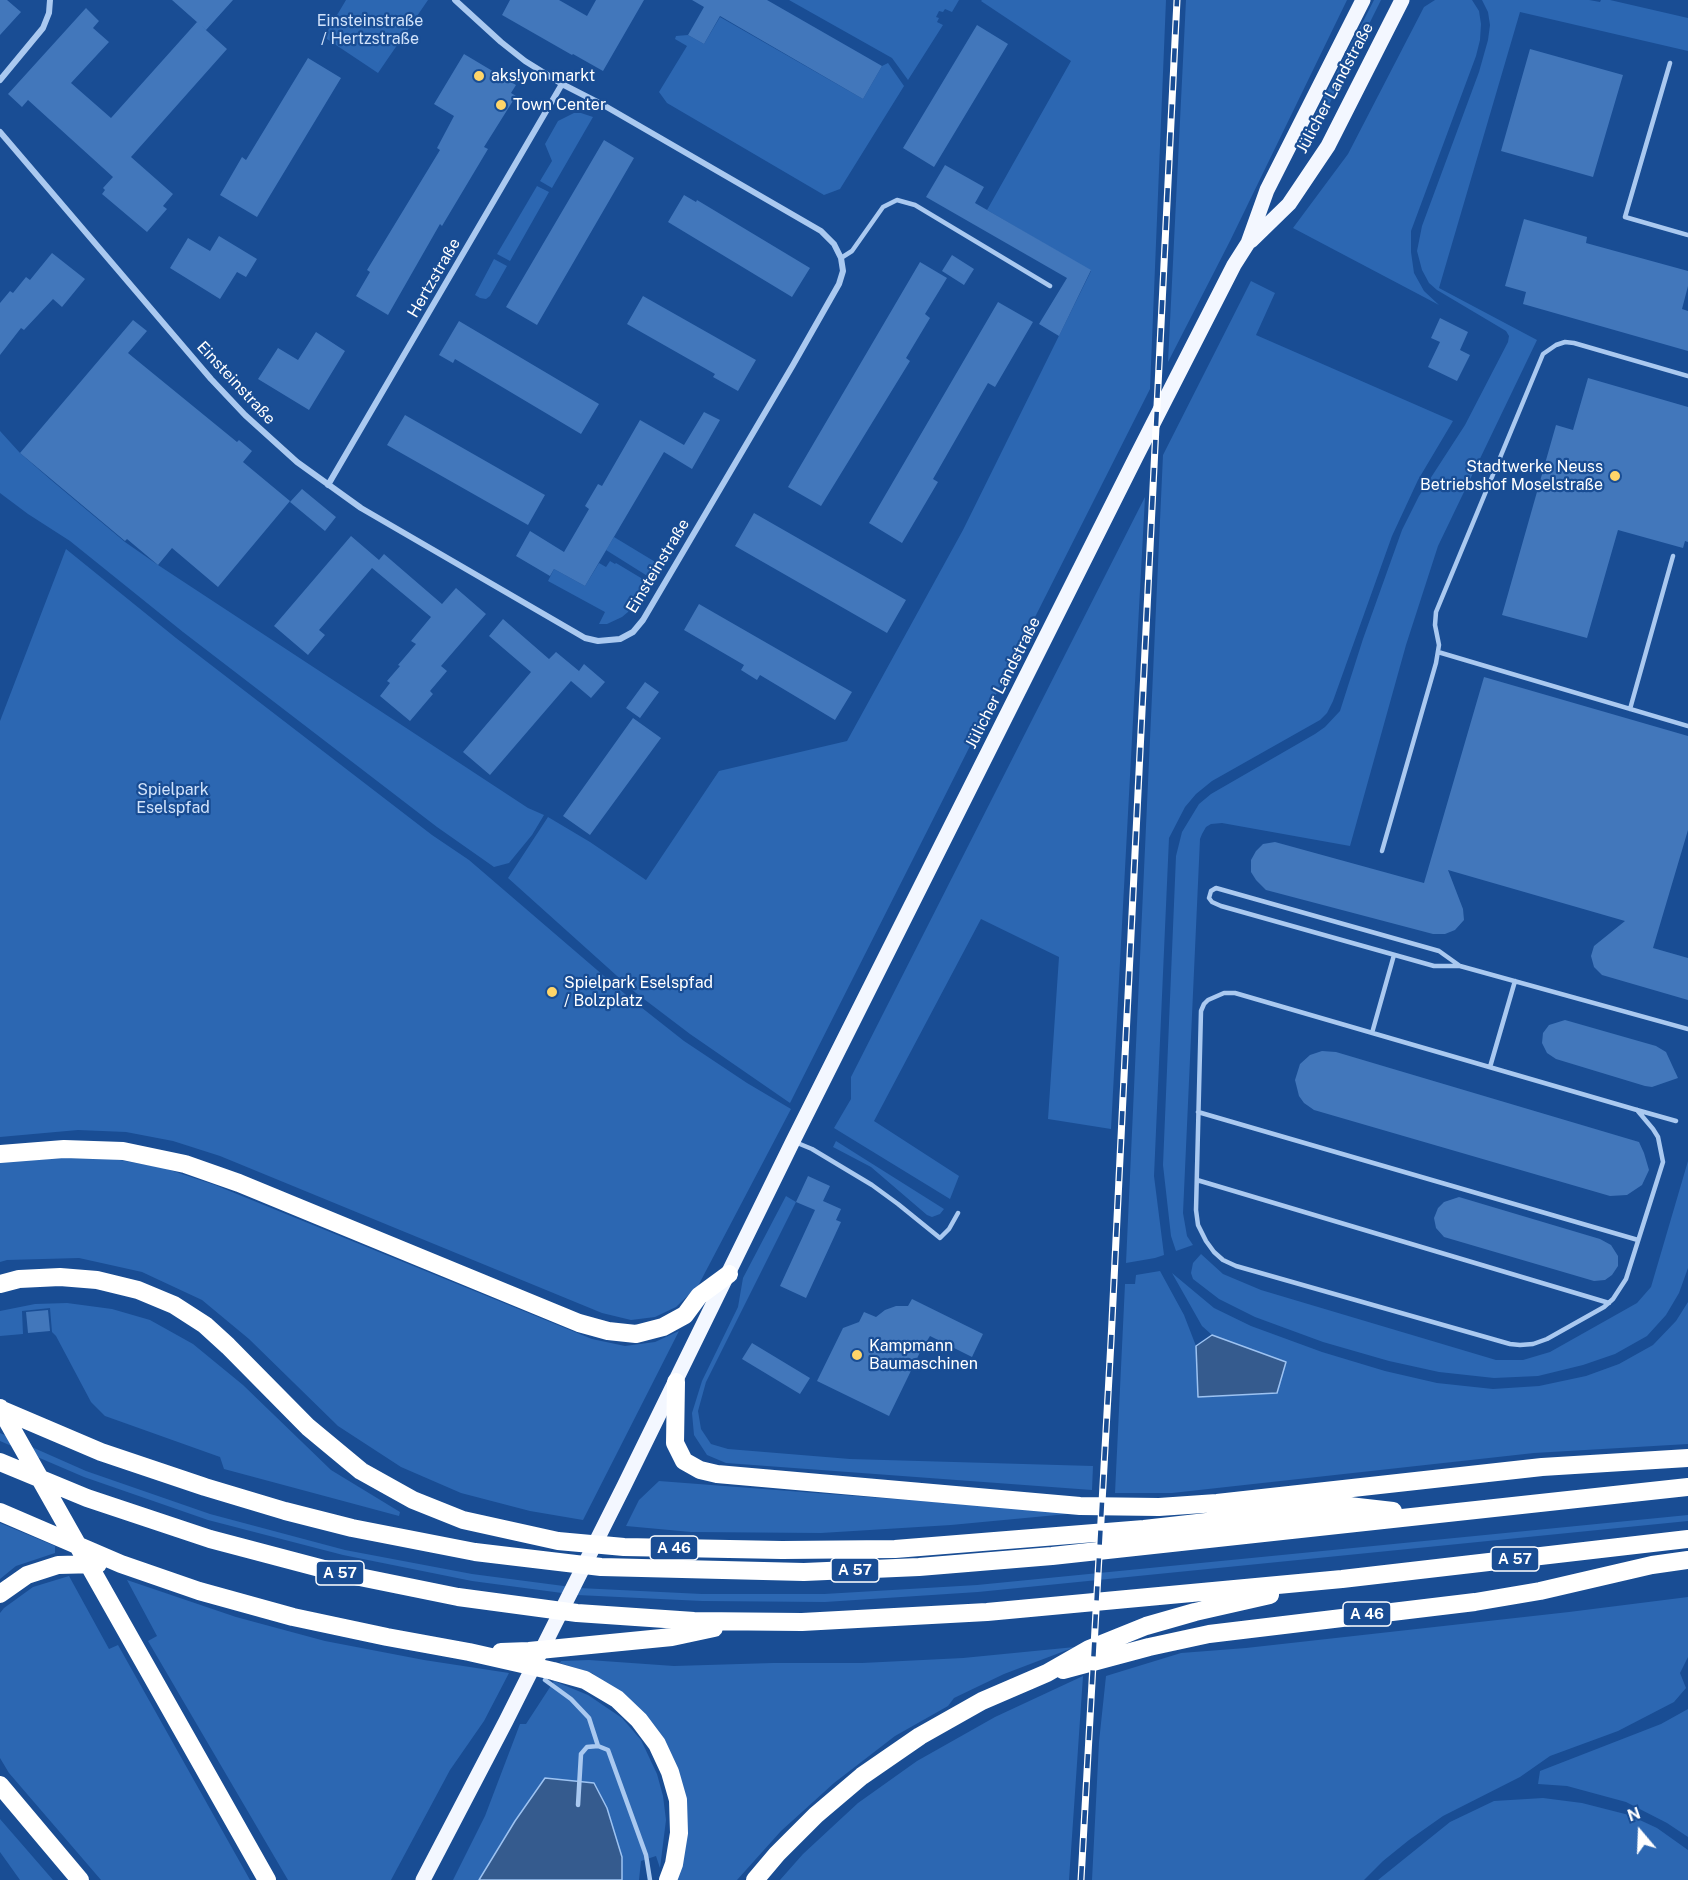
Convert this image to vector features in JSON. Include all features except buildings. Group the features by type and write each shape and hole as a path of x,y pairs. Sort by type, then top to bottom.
{"highway":[{"path":"0,1154 64,1149 123,1151 185,1164 239,1183 579,1323 608,1331 636,1334 663,1327 685,1315 699,1296 729,1274"},
{"name":"A 46","path":"0,1284 19,1279 60,1277 97,1280 138,1290 174,1305 213,1332 308,1427 361,1471 413,1500 463,1520 558,1541 624,1547 782,1550 895,1549 1144,1529 1349,1506 1428,1515"},
{"path":"676,1382 675,1443 684,1461 700,1470 717,1474 1080,1506 1159,1507 1217,1503 1542,1467 1688,1458"},
{"path":"0,1409 267,1880"},
{"name":"A 57","path":"0,1409 101,1452 285,1511 352,1528 474,1552 602,1566 804,1572 919,1567 1052,1556 1688,1487"},
{"name":"A 57","path":"0,1462 87,1498 210,1539 335,1572 458,1597 577,1613 694,1621 802,1622 987,1612 1342,1579 1688,1539"},
{"path":"0,1512 121,1564 199,1591 292,1617 469,1652 585,1680 617,1699 639,1720 657,1744 670,1772 678,1800 679,1833 674,1864 668,1880"},
{"name":"A 46","path":"1047,1673 1209,1634 1475,1602 1540,1591 1652,1565 1688,1560"},
{"path":"0,1594 27,1575 58,1566 121,1564"},
{"name":"A 46","path":"755,1880 816,1815 862,1776 920,1736 982,1701 1047,1673 1089,1649 1146,1626 1195,1612 1342,1579"},
{"path":"469,1652 530,1651 672,1637 739,1622"},
{"path":"0,1785 80,1880"}],"main road":[{"name":"Jülicher Landstraße","path":"423,1880 506,1722 676,1382 793,1141 1136,457 1234,265 1248,243 1267,190 1363,0"},
{"name":"Jülicher Landstraße","path":"1248,243 1289,204 1328,146 1402,0"}],"street":[{"path":"0,80 43,28 49,13 50,0"},
{"path":"454,0 525,61 821,231 834,244 841,258"},
{"name":"Hertzstraße","path":"327,485 562,84"},
{"name":"Einsteinstraße","path":"0,132 211,379 275,444 360,508 585,638 598,642 620,639 633,632 643,620 839,284 843,271 841,258"}],"lane":[{"path":"1670,63 1625,217 1688,235"},
{"path":"841,258 852,251 883,207 897,200 915,205 1050,286"},
{"path":"1382,851 1438,652 1438,638 1434,625 1436,612 1544,354 1556,345 1565,342 1574,343 1688,376"},
{"path":"1630,709 1673,556"},
{"path":"1438,652 1688,726"},
{"path":"1460,966 1439,951 1225,889 1216,888 1209,894 1210,900 1221,906 1394,955 1434,966 1460,966 1688,1029"},
{"path":"1372,1033 1394,955"},
{"path":"1490,1067 1515,981"},
{"path":"1637,1110 1658,1137 1663,1161 1626,1279 1609,1303 1547,1339 1521,1345 1510,1344 1236,1266 1218,1256 1200,1230 1197,1218 1197,1180 1201,1011 1204,1004 1211,998 1227,993 1235,993 1676,1121"},
{"path":"1198,1112 1638,1240"},
{"path":"793,1141 812,1149 879,1190 940,1238 949,1229 958,1213"},
{"path":"1197,1180 1609,1303"},
{"path":"545,1680 571,1699 589,1718 598,1746"},
{"path":"578,1805 581,1754 586,1747 598,1746 608,1750 646,1855 650,1880"}],"green space":[{"name":"Einsteinstraße / Hertzstraße","path":"346,0 428,0 378,73 324,37"},
{"path":"789,0 959,0 952,12 945,9 943,12 939,11 936,17 939,18 937,22 943,25 908,80 892,58"},
{"path":"982,0 1166,0 1150,389 790,1103 690,1034 636,993 508,878 548,817 646,880 719,771 847,741 963,530 1091,271 987,210 1071,61"},
{"path":"1186,0 1347,0 1230,241 1168,362"},
{"path":"1374,0 1381,0 1311,141 1304,137"},
{"path":"1435,0 1472,0 1479,11 1481,24 1476,56 1411,231 1414,273 1424,291 1439,305 1293,228 1348,154 1424,7"},
{"path":"1482,0 1589,0 1600,2 1610,0 1688,18 1688,51 1520,12 1439,288 1537,340 1438,546 1406,645 1350,846 1222,823 1206,827 1200,839 1183,1213 1187,1236 1193,1245 1176,1251 1171,1236 1163,1165 1176,856 1182,832 1199,804 1211,794 1315,734 1340,711 1402,530 1419,496 1465,425 1508,342 1509,336 1506,331 1429,283 1422,270 1417,251 1422,226 1479,72 1488,40 1490,25 1488,12"},
{"path":"720,17 863,99 882,66 888,63 904,86 840,189 824,195 667,103 659,92 687,46 675,39 676,36 688,35 704,44"},
{"path":"574,113 593,117 552,188 540,181 552,161 545,144 558,121"},
{"path":"537,186 549,192 510,261 497,254"},
{"path":"494,259 507,266 490,296 486,299 480,298 475,295"},
{"path":"1251,281 1275,293 1256,335 1453,421 1418,480 1392,536 1327,713 1320,720 1212,781 1185,807 1169,838 1154,1176 1164,1255 1126,1263 1163,455"},
{"path":"0,431 20,453 125,542 528,808 544,815 532,835 509,863 494,867 437,827 183,632 70,541 0,493"},
{"path":"1145,497 1111,1129 1048,1119 1059,957 981,919 874,1121 959,1176 950,1199 834,1128 851,1099 851,1077"},
{"path":"614,537 657,563 649,577 606,550"},
{"name":"Spielpark Eselspfad","path":"66,549 176,638 432,835 469,860 632,1000 684,1041 791,1109 698,1286 676,1307 655,1317 631,1320 602,1313 220,1156 173,1141 126,1132 78,1130 0,1137 0,721"},
{"path":"610,561 646,581 628,612 607,624 599,624 605,612 548,581 554,569 585,586 599,563 606,567"},
{"path":"836,1141 944,1209 940,1214 932,1217 927,1215 871,1167 833,1147"},
{"path":"62,1158 114,1159 164,1168 215,1185 592,1339 625,1346 655,1342 679,1331 583,1520 530,1511 461,1493 401,1467 338,1426 249,1339 202,1300 142,1272 79,1258 0,1262 0,1162"},
{"path":"1688,1161 1688,1268 1679,1293 1666,1315 1647,1336 1615,1354 1538,1376 1494,1378 1439,1372 1389,1361 1323,1342 1255,1317 1219,1299 1193,1279 1191,1273 1193,1263 1201,1254 1223,1274 1261,1290 1496,1360 1523,1360 1550,1352 1637,1303 1651,1287"},
{"path":"786,1196 796,1202 706,1382 698,1411 701,1429 711,1444 728,1449 850,1459 1093,1466 1092,1490 726,1463 707,1455 694,1435 692,1413 702,1381 738,1307 743,1278"},
{"path":"1160,1271 1184,1315 1196,1346 1198,1397 1286,1363 1212,1335 1202,1326 1172,1273 1214,1308 1251,1326 1322,1352 1385,1371 1437,1383 1493,1389 1539,1386 1586,1376 1619,1364 1653,1345 1676,1321 1688,1302 1688,1444 1534,1453 1172,1493 1115,1493 1125,1284 1135,1284 1136,1275"},
{"path":"67,1303 112,1309 150,1320 193,1344 243,1385 331,1470 400,1512 399,1516 224,1469 220,1457 105,1416 91,1402 52,1332 50,1308 22,1311 23,1334 0,1336 0,1311 35,1304"},
{"path":"0,1433 86,1471 210,1514 345,1550 472,1574 579,1588 702,1594 824,1594 977,1585 1688,1515 1688,1521 978,1592 825,1602 702,1601 577,1595 472,1581 343,1555 208,1520 84,1477 0,1441"},
{"path":"659,1481 1078,1513 951,1525 821,1533 691,1532 626,1526 639,1500"},
{"path":"0,1523 55,1546 55,1553 16,1566 0,1579"},
{"path":"69,1576 109,1649 118,1645 250,1880 101,1880 9,1773 0,1758 0,1613 33,1587"},
{"path":"127,1580 236,1617 325,1641 509,1673 484,1721 450,1770 391,1880 288,1880 148,1641 157,1636"},
{"path":"1688,1597 1688,1657 1680,1673 1686,1688 1674,1702 1618,1731 1550,1756 1520,1777 1443,1816 1383,1861 1364,1880 1092,1880 1099,1742 1106,1676 1181,1653 1246,1648"},
{"path":"1075,1647 1004,1674 954,1698 948,1706 895,1736 834,1783 781,1831 737,1880 676,1880 685,1815 631,1703 592,1673 560,1663 561,1661 589,1660 674,1666 862,1663 963,1658"},
{"path":"1083,1676 1069,1880 780,1880 803,1854 858,1803 917,1761 995,1717"},
{"path":"554,1681 588,1695 622,1718 641,1740 657,1774 663,1796 666,1820 660,1868 656,1856 641,1861 639,1880 453,1880 485,1816 520,1724 526,1724"},
{"path":"1688,1709 1688,1837 1667,1823 1626,1802 1567,1786 1538,1784 1540,1771 1661,1724"},
{"path":"1543,1798 1582,1803 1629,1815 1657,1828 1688,1850 1688,1880 1378,1880 1450,1822 1494,1801"},
{"path":"0,1819 53,1880 20,1880 0,1852"}],"shaded area":[{"path":"1212,1335 1286,1362 1277,1393 1198,1397 1196,1346"},
{"path":"545,1778 594,1783 607,1808 622,1857 622,1880 479,1880 515,1821"}],"railway":[{"path":"1081,1880 1111,1341 1177,0"}],"place":[{"name":"aks!yon markt","path":"479,76"},
{"name":"Town Center","path":"501,105"},
{"name":"Stadtwerke Neuss Betriebshof Moselstraße","path":"1615,476"},
{"name":"Spielpark Eselspfad / Bolzplatz","path":"552,992"},
{"name":"Kampmann Baumaschinen","path":"857,1355"}]}
